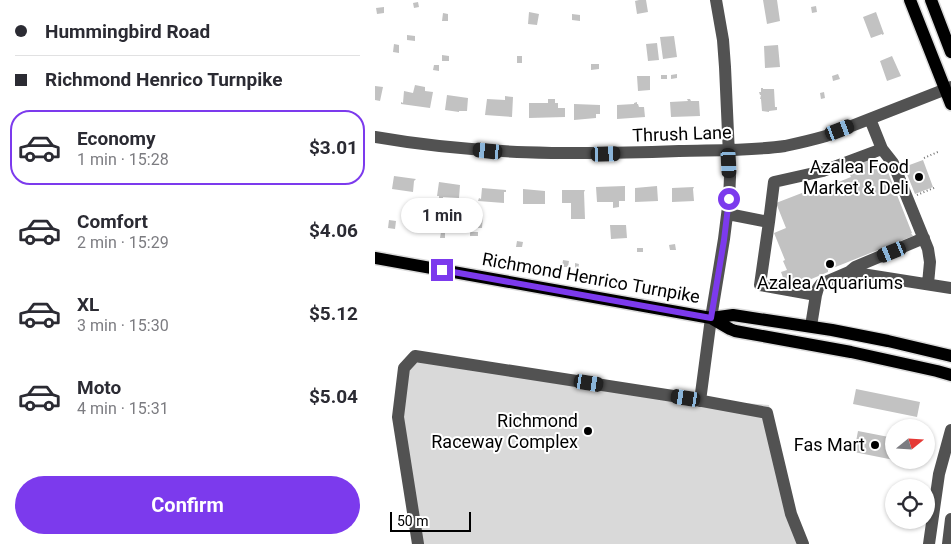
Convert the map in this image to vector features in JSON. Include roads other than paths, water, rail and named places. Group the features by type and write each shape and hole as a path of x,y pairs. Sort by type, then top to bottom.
{"main road":[{"path":"910,0 948,88 951,104"},
{"path":"931,0 951,52"},
{"name":"Richmond Henrico Turnpike","path":"375,258 711,318 733,315 811,326 951,356"},
{"name":"Richmond Henrico Turnpike","path":"711,318 735,331 851,352 937,370 951,375"}],"street":[{"path":"700,401 728,214 730,177 723,40 716,0"},
{"name":"Thrush Lane","path":"375,137 463,149 548,154 606,154 766,148 806,142 826,136 948,88"},
{"path":"870,119 882,150 893,163 929,252 928,284"},
{"path":"816,295 760,284 774,182 823,171 882,150"},
{"path":"728,214 769,222"},
{"path":"811,326 816,295 821,284 849,272 855,267 924,238"},
{"path":"849,272 951,288"},
{"path":"417,544 399,417 404,368 415,356 767,413 791,514 803,544"},
{"path":"929,544 939,474 951,430"},
{"path":"948,544 951,521"}],"place":[{"name":"Azalea Food Market & Deli","path":"919,177"},
{"name":"Azalea Aquariums","path":"830,264"},
{"name":"Richmond Raceway Complex","path":"588,431"},
{"name":"Fas Mart","path":"875,445"}]}
